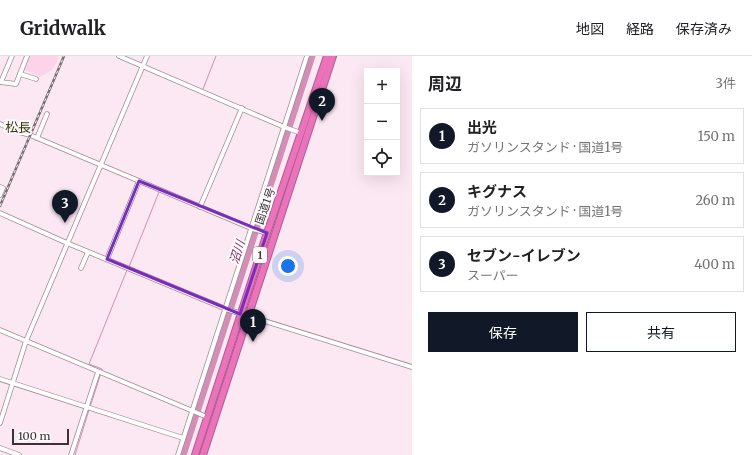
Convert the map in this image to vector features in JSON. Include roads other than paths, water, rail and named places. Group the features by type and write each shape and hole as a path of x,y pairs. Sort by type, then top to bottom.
{"highway":[{"name":"国道1号","path":"195,455 204,416 264,233 301,133 327,56"},
{"name":"国道1号","path":"203,455 333,56"}],"street":[{"path":"12,56 1,82 16,84 27,56"},
{"path":"119,56 301,133"},
{"path":"0,423 26,341 147,56"},
{"path":"178,455 307,56"},
{"path":"20,74 36,79"},
{"path":"200,207 242,108"},
{"path":"37,138 47,114"},
{"path":"0,124 101,164 264,233"},
{"path":"107,259 139,181"},
{"path":"0,187 3,188 0,195"},
{"path":"0,213 88,252 226,309 412,367"},
{"path":"81,268 88,252"},
{"path":"0,330 204,416"},
{"path":"71,455 98,372"},
{"path":"0,379 183,438"},
{"path":"0,448 19,455"}],"waterway":[{"path":"203,89 216,56"},
{"name":"沼川","path":"183,455 312,56"},
{"path":"129,267 159,192"},
{"path":"102,370 89,364 127,270"},
{"path":"90,407 101,373"},
{"path":"75,455 89,410"}],"railway":[{"path":"0,206 64,56"}],"place":[{"name":"キグナス","path":"322,121"},
{"name":"セブン-イレブン","path":"65,223"},
{"name":"出光","path":"253,342"}],"district":[{"name":"松長","path":"18,127"}]}
